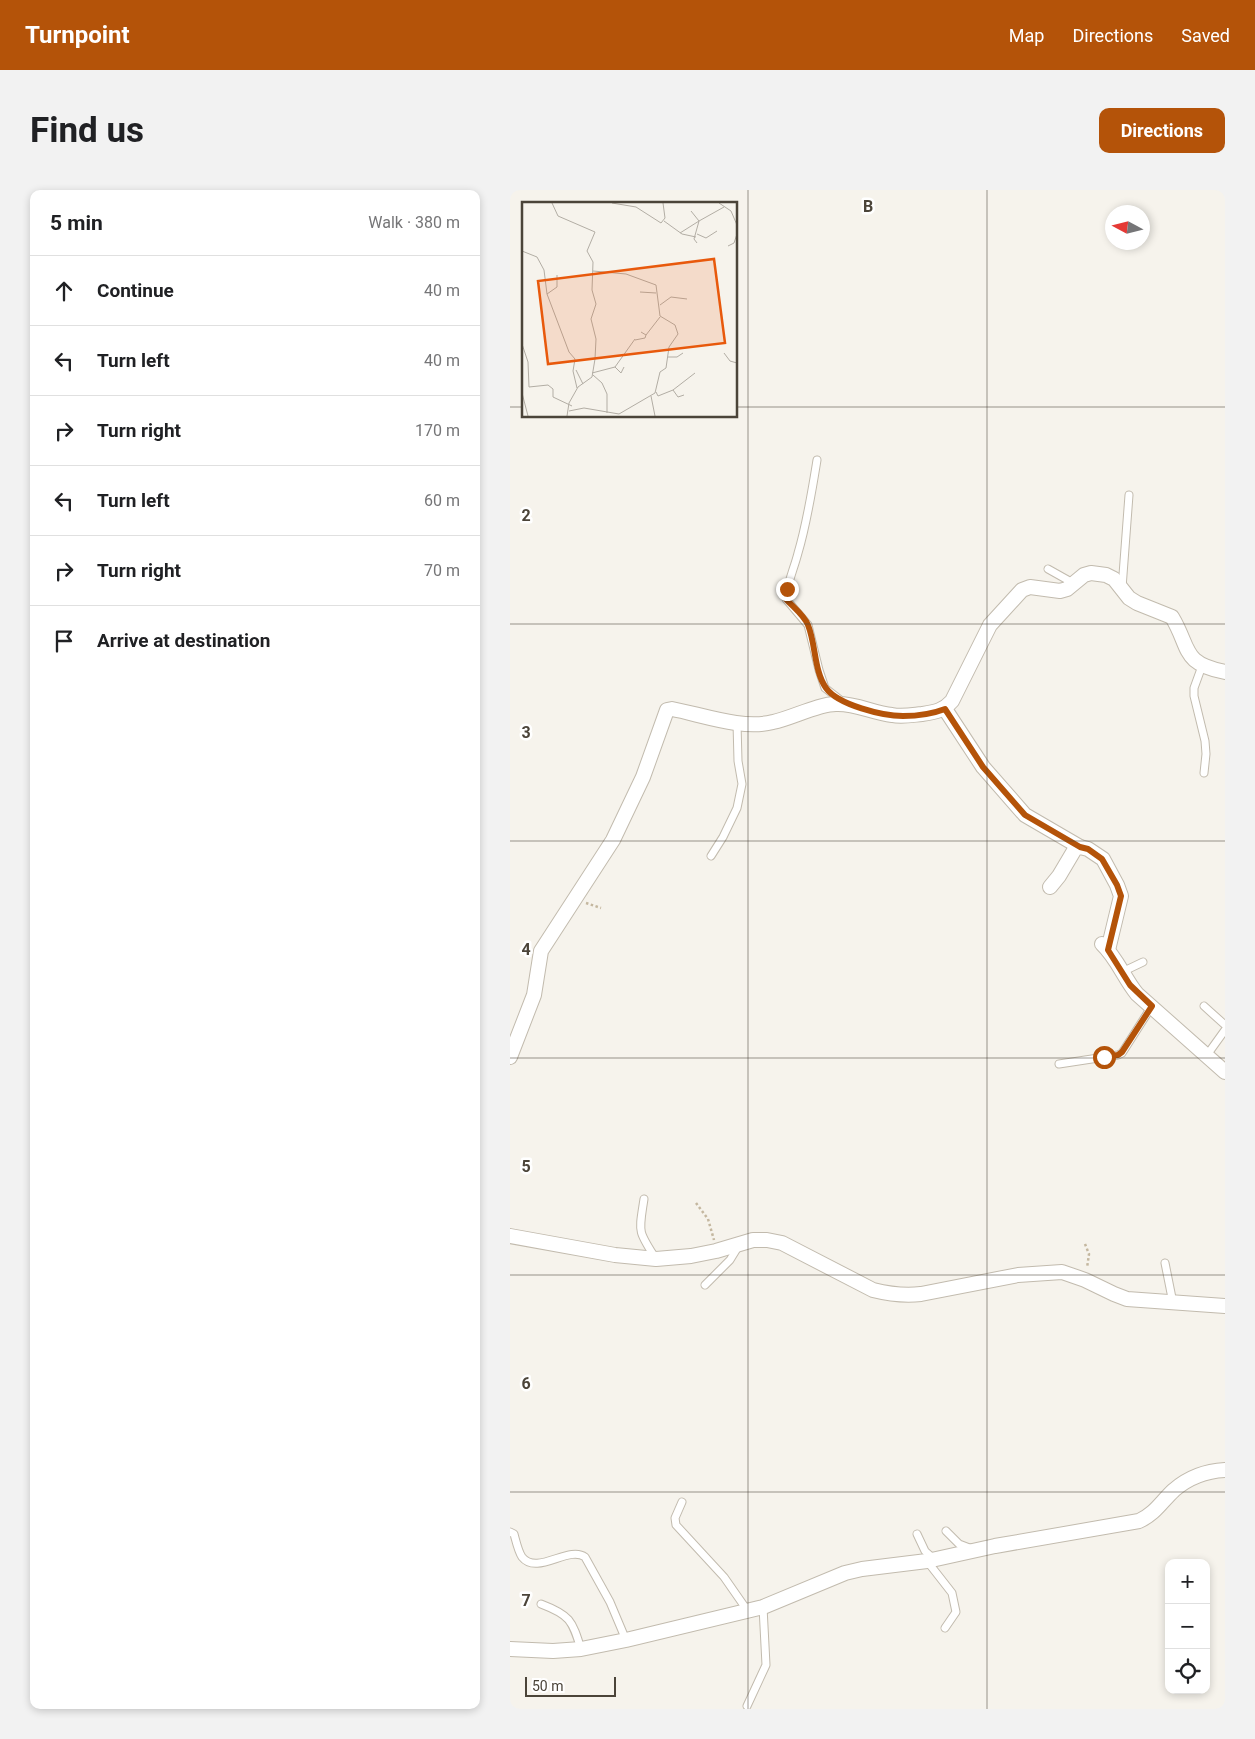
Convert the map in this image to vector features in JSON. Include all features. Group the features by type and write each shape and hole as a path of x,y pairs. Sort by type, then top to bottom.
{"street":[{"path":"510,1057 534,995 541,951 613,840 643,777 668,710 672,709 736,723 756,725 773,722 833,704 845,704 890,715 904,716 936,712 945,709 952,701 990,624 1022,590 1030,587 1067,589 1084,575 1091,573 1106,575 1114,579 1129,598 1172,617 1189,654 1202,666 1225,672"},
{"path":"945,709 983,767 1025,815 1080,847 1088,849 1102,859 1121,896 1105,947 1130,985 1225,1072"},
{"path":"1050,888 1060,876 1075,849 1080,847"},
{"path":"510,1236 614,1255 656,1259 691,1256 753,1240 767,1240 782,1243 873,1290 904,1296 1018,1275 1062,1272 1127,1299 1225,1306"},
{"path":"510,1649 554,1651 581,1649 626,1640 763,1607 845,1573 862,1569 930,1560 974,1550 1139,1521 1149,1516 1174,1490 1188,1479 1210,1470 1225,1470"}],"lane":[{"path":"817,460 810,502 786,599 808,625 825,688 845,704"},
{"path":"1122,589 1129,495"},
{"path":"1048,569 1073,583"},
{"path":"1202,666 1194,688 1194,696 1205,742 1204,773"},
{"path":"711,856 723,837 737,808 742,784 738,761 736,723"},
{"path":"1122,972 1143,962"},
{"path":"1059,1064 1118,1055 1122,1052 1152,1006"},
{"path":"1204,1006 1225,1025"},
{"path":"1206,1055 1225,1030"},
{"path":"644,1199 640,1228 642,1238 656,1259"},
{"path":"705,1285 730,1260 740,1244"},
{"path":"1165,1262 1173,1302"},
{"path":"682,1502 675,1518 676,1525 724,1577 747,1610"},
{"path":"946,1531 959,1544 974,1550"},
{"path":"510,1532 514,1534 521,1555 526,1560 543,1563 574,1554 580,1554 585,1557 610,1602 626,1640"},
{"path":"917,1534 930,1560 952,1593 956,1612 945,1628"},
{"path":"541,1604 559,1611 570,1620 581,1649"},
{"path":"747,1706 766,1666 763,1607"}],"path":[{"path":"696,1203 708,1219 716,1251"},
{"path":"1085,1244 1089,1254 1085,1280"}],"route":[{"path":"787,589 786,599 808,625 825,688 833,696 845,704 890,715 904,716 945,709 983,767 1025,815 1080,847 1088,849 1102,859 1121,896 1108,950 1137,994 1152,1006 1122,1052 1118,1055 1104,1057"}]}
